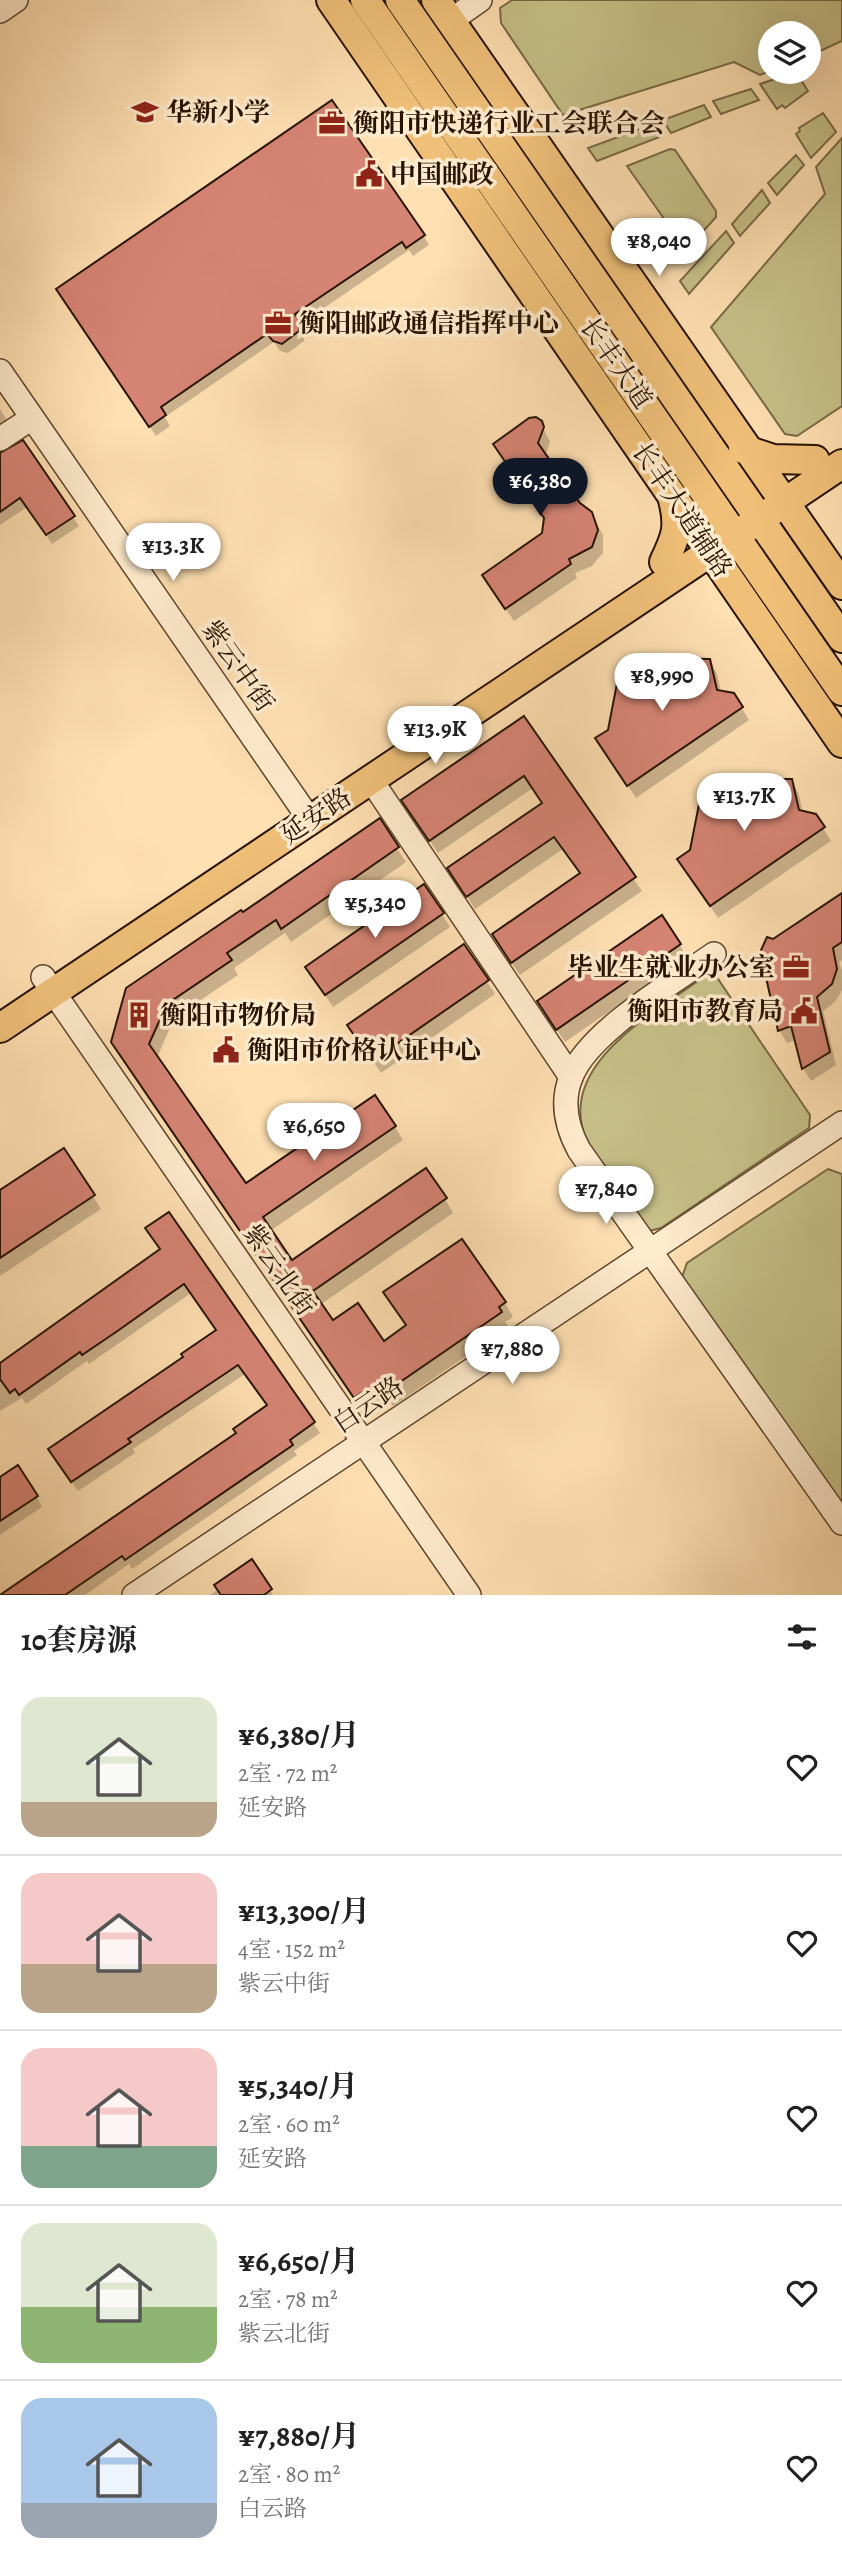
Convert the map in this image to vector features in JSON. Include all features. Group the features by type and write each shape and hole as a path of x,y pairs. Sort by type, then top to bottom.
{"main road":[{"name":"长丰大道辅路","path":"331,0 548,291 564,337 842,743"},
{"name":"长丰大道","path":"365,0 527,234 548,291 730,528 842,691"},
{"name":"长丰大道","path":"400,0 842,638"},
{"path":"407,0 443,10 835,574"},
{"path":"443,10 467,97"},
{"path":"548,291 585,267"},
{"path":"693,422 751,453 828,467 807,506 811,534 835,574"},
{"name":"延安路","path":"0,1028 48,985 730,528 828,467 842,442"},
{"path":"671,494 678,519 669,569 735,588 792,618"},
{"name":"延安路","path":"305,813 371,780 669,569"},
{"name":"延安路","path":"0,1006 48,985"}],"street":[{"path":"0,11 16,0"},
{"path":"443,10 480,0"},
{"name":"紫云中街","path":"0,371 305,813"},
{"path":"0,439 32,418"},
{"path":"371,780 571,1077"},
{"path":"714,954 617,1022 592,1046 571,1077 566,1119 570,1135 842,1523"},
{"name":"紫云北街","path":"48,985 469,1595"},
{"name":"白云路","path":"654,1257 842,1123"},
{"name":"白云路","path":"134,1595 367,1448 654,1257 842,1140"},
{"name":"白云路","path":"158,1595 367,1448"}],"shaded area":[{"path":"512,0 842,0 842,41 821,51 821,21 758,21 758,74 734,62 563,115 501,23 500,8"},
{"path":"760,84 804,84 808,91 785,108 782,105 777,109"},
{"path":"751,89 759,100 721,114 713,101"},
{"path":"704,105 711,117 671,133 663,120"},
{"path":"823,113 836,132 811,158 796,134 800,131 799,128"},
{"path":"654,124 662,136 597,161 588,148"},
{"path":"842,138 842,406 797,436 785,434 711,327 825,194 816,167"},
{"path":"670,149 675,150 716,211 716,217 686,250 627,166"},
{"path":"796,155 804,165 777,195 768,183"},
{"path":"762,190 770,203 740,236 732,224"},
{"path":"726,231 734,243 689,294 680,281"},
{"path":"707,975 716,976 810,1115 809,1128 661,1228 649,1231 589,1145 580,1117 583,1091 595,1067 614,1045 637,1024"},
{"path":"828,1169 842,1174 842,1507 682,1277 687,1263"}],"building":[{"path":"332,100 425,235 406,248 402,242 295,314 300,322 299,331 282,344 273,341 267,334 161,407 166,415 149,427 56,289"},
{"path":"536,417 542,421 544,427 538,443 580,503 592,512 598,530 592,547 569,559 571,564 505,609 482,575 542,533 544,518 493,444 529,418"},
{"path":"23,440 75,516 46,535 20,498 0,512 0,453"},
{"path":"648,658 710,659 717,690 734,693 743,707 627,786 595,738 608,730 618,678"},
{"path":"524,716 636,877 511,963 492,934 580,873 554,837 466,897 447,868 542,803 524,776 429,841 401,800"},
{"path":"730,779 792,779 799,810 816,814 825,827 710,906 677,859 690,850 700,799"},
{"path":"380,818 399,847 281,929 276,920 227,953 232,960 167,1004 149,1044 246,1183 375,1095 396,1126 263,1217 292,1260 426,1168 447,1198 313,1291 333,1320 358,1303 384,1341 406,1325 383,1292 462,1239 506,1302 499,1307 502,1312 384,1393 380,1387 364,1397 361,1393 354,1398 111,1042 126,988"},
{"path":"424,884 444,913 325,995 305,967"},
{"name":"衡阳市教育局","path":"842,893 842,942 833,948 837,969 832,984 817,997 830,1052 802,1069 791,1026 778,1031 763,964 756,961 767,937 773,939"},
{"path":"662,915 681,944 556,1030 537,1001"},
{"path":"464,944 489,980 372,1061 347,1025"},
{"path":"64,1148 95,1195 0,1258 0,1190"},
{"path":"169,1212 315,1422 290,1440 293,1445 125,1560 122,1556 65,1595 0,1595 236,1433 233,1429 267,1405 238,1365 128,1439 131,1442 71,1482 48,1449 183,1357 181,1354 216,1330 184,1284 19,1395 15,1389 10,1393 0,1379 0,1363 160,1249 145,1228"},
{"path":"18,1465 38,1496 0,1521 0,1477"},
{"path":"252,1559 272,1589 264,1595 221,1595 214,1585"}],"place":[{"name":"华新小学","path":"145,112"},
{"name":"衡阳市快递行业工会联合会","path":"332,123"},
{"name":"中国邮政","path":"369,174"},
{"name":"衡阳邮政通信指挥中心","path":"278,323"},
{"name":"毕业生就业办公室","path":"796,967"},
{"name":"衡阳市教育局","path":"804,1011"},
{"name":"衡阳市物价局","path":"139,1015"},
{"name":"衡阳市价格认证中心","path":"226,1050"}]}
